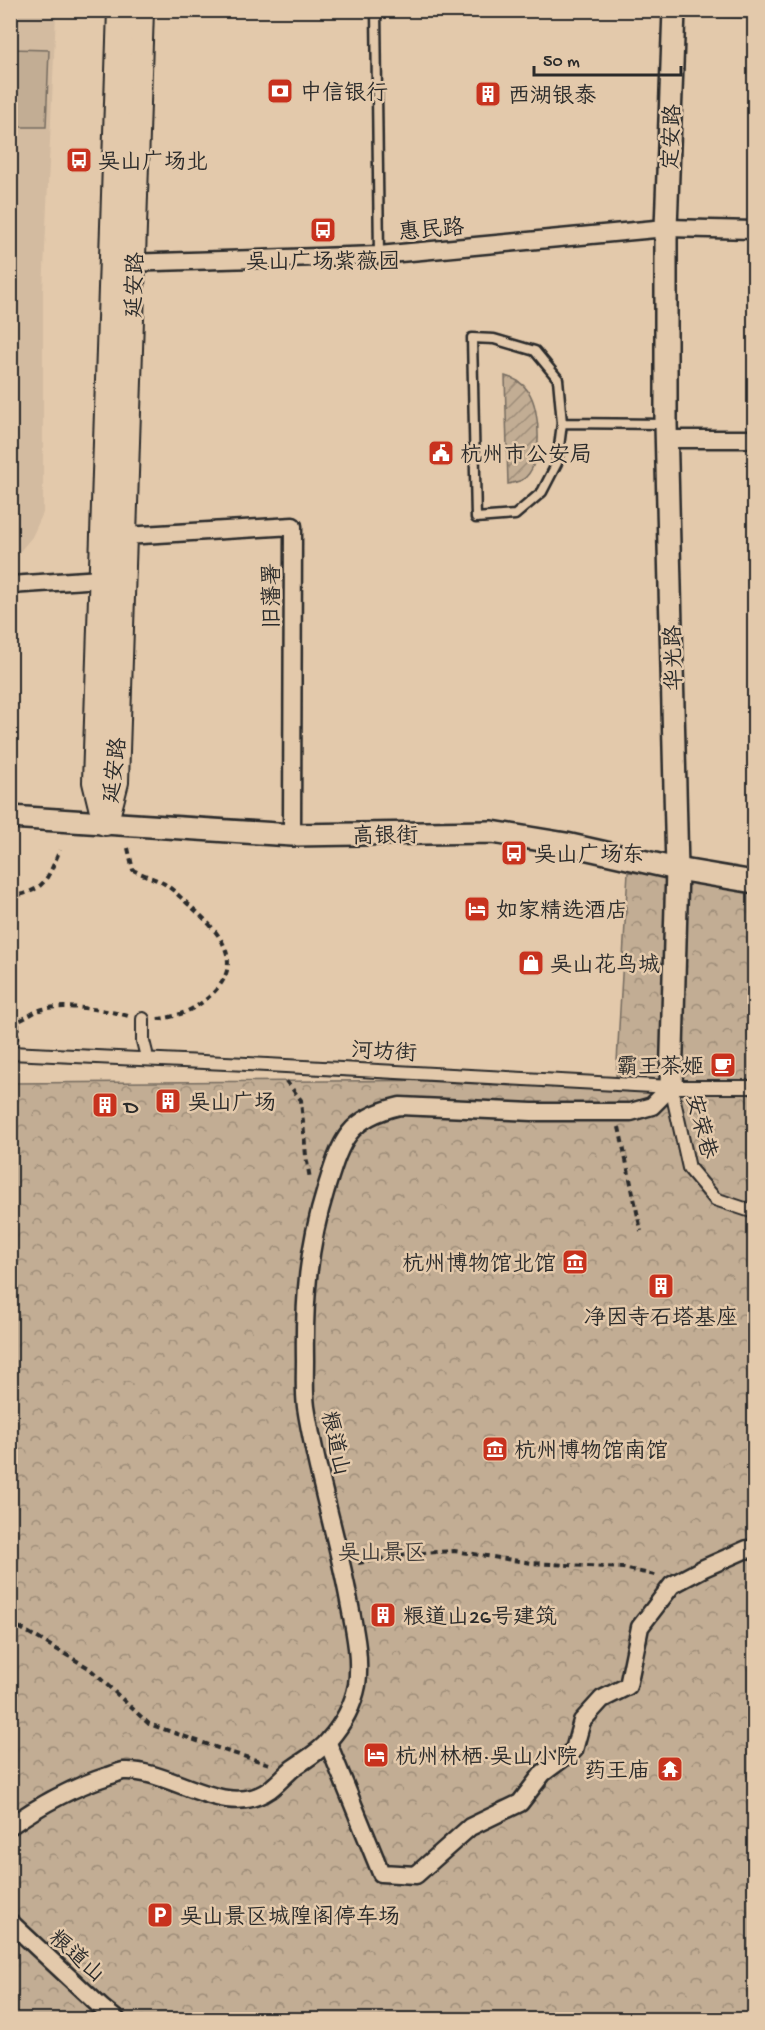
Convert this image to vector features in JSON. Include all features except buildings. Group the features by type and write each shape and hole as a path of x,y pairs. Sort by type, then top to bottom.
{"main road":[{"name":"延安路","path":"105,823 116,782 125,536 120,10"},
{"name":"延安路","path":"105,823 95,782 101,579 141,10"}],"street":[{"name":"定安路","path":"666,228 674,11"},
{"name":"惠民路","path":"123,263 379,255 666,228 754,230"},
{"name":"华光路","path":"666,228 667,432 677,868 671,1087"},
{"path":"667,432 754,439"},
{"name":"旧藩署","path":"125,536 293,526 292,835"},
{"path":"10,585 101,579"},
{"name":"高银街","path":"10,817 292,835 492,832 566,844 754,882"},
{"path":"143,1019 143,1041 146,1053"},
{"name":"河坊街","path":"10,1053 279,1065 671,1087 754,1087"},
{"name":"粮道山","path":"10,1826 52,1800 90,1782 123,1771 152,1775 219,1798 242,1801 267,1791 328,1743 349,1712 357,1684 357,1654 342,1566 306,1405 304,1305 309,1261 318,1217 337,1155 347,1135 362,1119 380,1111 400,1107 422,1106 532,1112 631,1112 652,1106 671,1087"},
{"name":"安荣巷","path":"671,1087 689,1168 715,1199 754,1212"},
{"path":"328,1743 381,1873 416,1875 470,1827 520,1803 543,1773 574,1750 582,1721 602,1699 628,1686 640,1627 672,1585 747,1549 754,1550"},
{"name":"粮道山","path":"10,1922 70,1979 117,2019"}],"lane":[{"path":"376,10 379,255"},
{"path":"674,11 754,12"},
{"path":"472,338 494,339 536,351 558,379 562,423 557,463 542,492 515,515 476,518 472,338"},
{"path":"562,423 667,432"}],"path":[{"path":"10,1022 18,1022 42,1009 73,1008 114,1012 143,1019 173,1018 206,1000 219,988 229,963 224,944 210,923 165,884 133,870 128,848"},
{"path":"10,897 31,893 42,885 60,850"},
{"path":"281,1074 301,1100 306,1156 318,1217"},
{"path":"616,1112 641,1231"},
{"path":"342,1566 407,1554 453,1551 532,1563 623,1568 680,1581"},
{"path":"10,1622 89,1668 149,1724 229,1752 291,1770"}],"shaded area":[{"path":"10,11 51,11 56,14 43,291 43,513 32,537 11,562"}],"green space":[{"path":"11,49 49,50 46,127 11,127"},
{"path":"505,376 518,381 528,391 536,411 538,424 537,451 529,473 522,480 508,484"},
{"name":"吴山景区","path":"628,872 754,881 754,2019 11,2019 10,1083 616,1079"}],"place":[{"name":"中信银行","path":"280,91"},
{"name":"西湖银泰","path":"488,94"},
{"name":"吴山广场北","path":"79,160"},
{"name":"吴山广场紫薇园","path":"323,230"},
{"name":"杭州市公安局","path":"441,453"},
{"name":"吴山广场东","path":"514,853"},
{"name":"如家精选酒店","path":"477,909"},
{"name":"吴山花鸟城","path":"531,963"},
{"name":"霸王茶姬","path":"723,1065"},
{"name":"吴山广场","path":"168,1101"},
{"name":"D","path":"105,1105"},
{"name":"杭州博物馆北馆","path":"575,1262"},
{"name":"净因寺石塔基座","path":"661,1286"},
{"name":"杭州博物馆南馆","path":"495,1449"},
{"name":"粮道山26号建筑","path":"383,1615"},
{"name":"杭州林栖·吴山小院","path":"376,1755"},
{"name":"药王庙","path":"670,1769"},
{"name":"吴山景区城隍阁停车场","path":"160,1915"}]}
